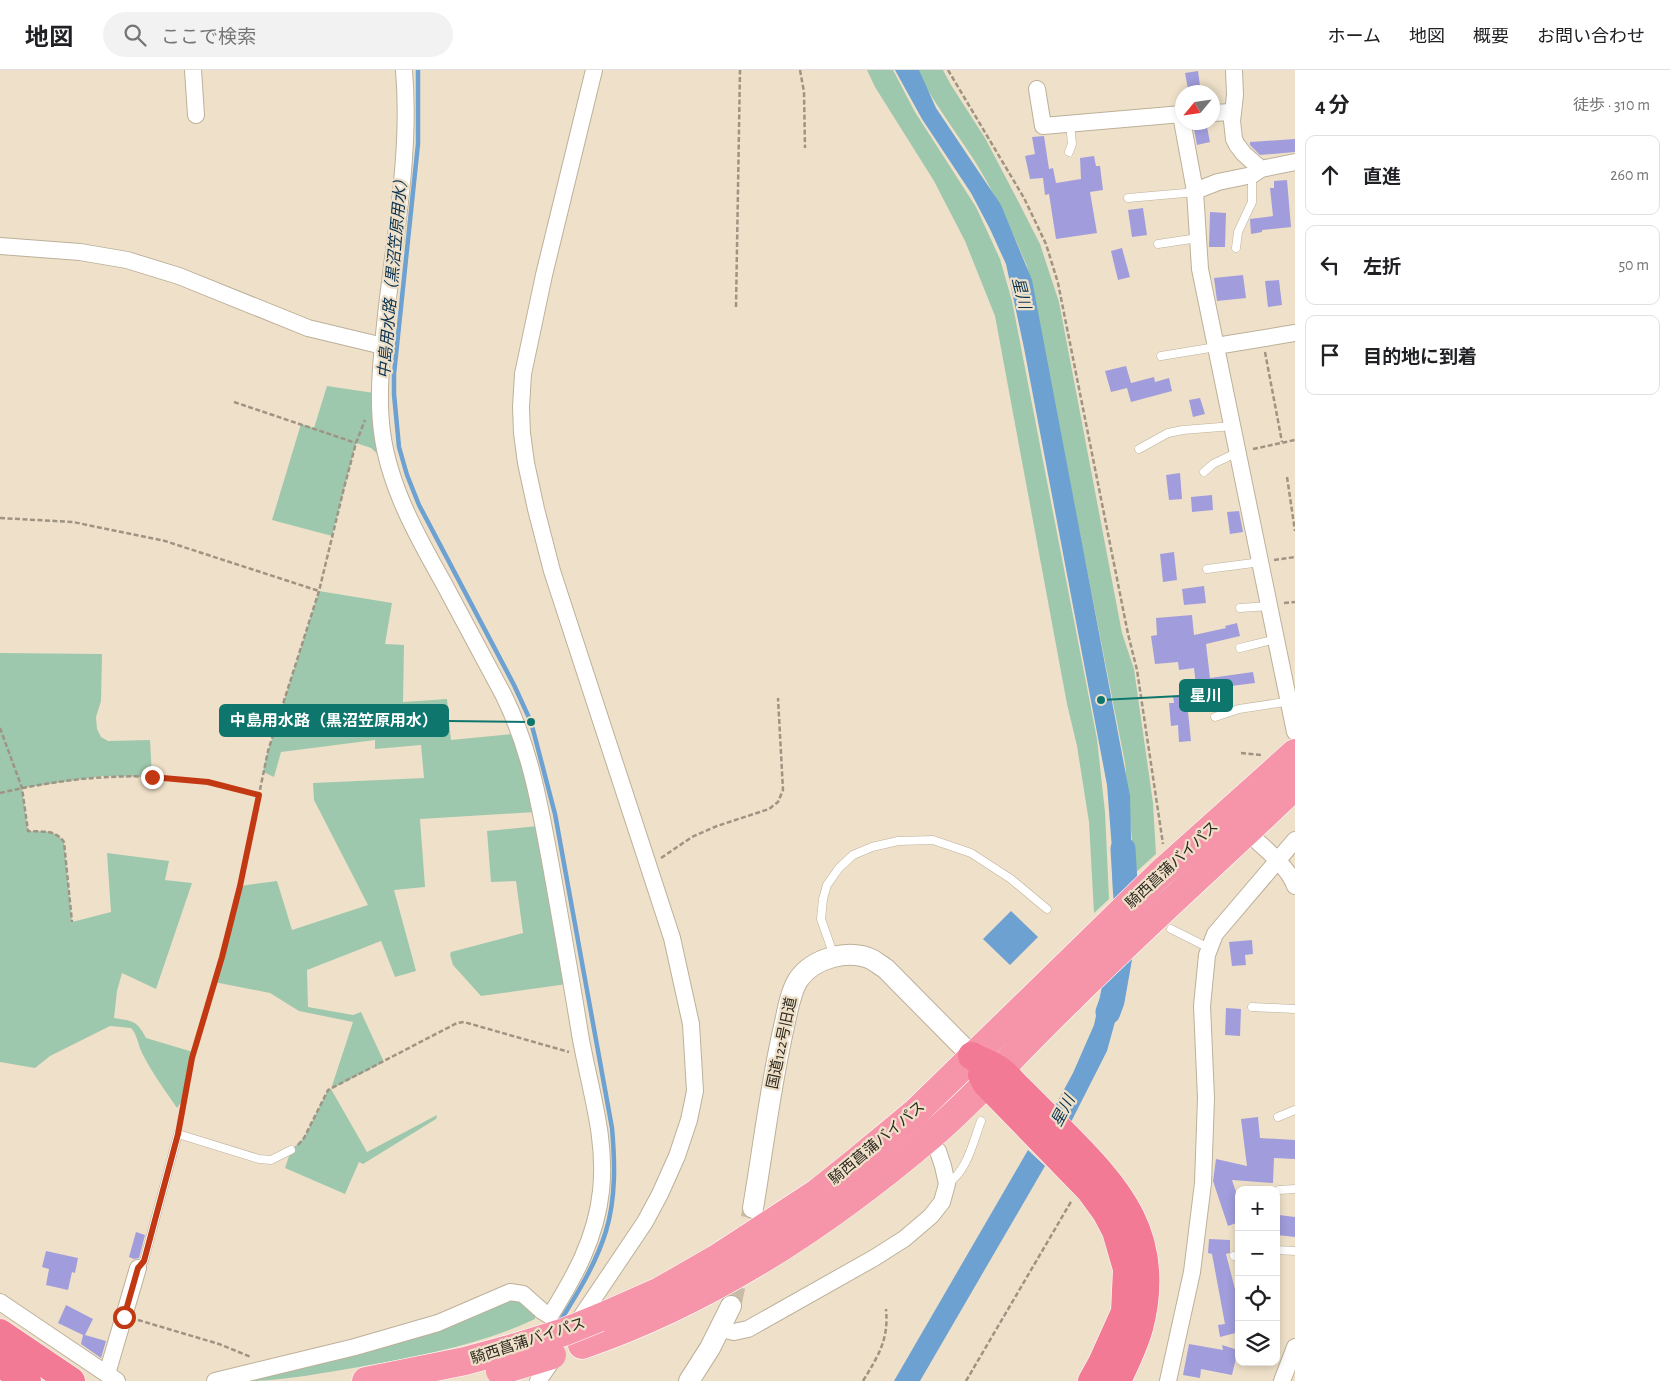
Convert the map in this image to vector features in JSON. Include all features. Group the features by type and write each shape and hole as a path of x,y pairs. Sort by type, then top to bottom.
{"highway":[{"name":"騎西菖蒲バイパス","path":"462,1381 502,1376 631,1327 709,1290 834,1212 935,1132 992,1076 1163,901 1295,753"},
{"path":"1163,901 1295,770"},
{"name":"騎西菖蒲バイパス","path":"366,1381 415,1373 465,1361 564,1332 660,1291 745,1241 817,1193 916,1112 972,1056 992,1052 1079,961 1163,901 1247,832 1295,786"},
{"path":"972,1056 1023,1107 1090,1190 1106,1212 1116,1231 1126,1269 1125,1312 1102,1364 1092,1381"},
{"path":"1077,1173 1104,1176 1132,1220 1143,1247 1146,1270 1146,1295 1139,1330 1117,1381"},
{"path":"0,1333 71,1381"},
{"path":"0,1363 27,1381"}],"street":[{"path":"193,70 196,114"},
{"path":"215,1381 355,1347 438,1323 510,1292 523,1294 542,1311 547,1320 583,1260 590,1244 596,1225 602,1189 602,1151 595,1099 583,1052 539,803 523,738 504,696 416,533 400,497 389,464 382,432 380,390 383,346 404,149 406,88 404,70"},
{"path":"538,1381 645,1222 677,1156 695,1091 692,1024 672,938 552,572 536,509 522,434 520,407 523,374 594,70"},
{"path":"1234,70 1235,95 1232,121 1236,145 1256,172"},
{"path":"1037,89 1043,126 1175,116"},
{"path":"1220,113 1233,112"},
{"path":"1185,130 1195,191 1200,269 1276,639 1291,701 1295,732"},
{"path":"1195,191 1218,182 1295,162"},
{"path":"0,246 80,252 127,260 179,276 308,328 383,346"},
{"path":"1216,346 1295,333"},
{"path":"1247,832 1277,861 1292,878 1295,886"},
{"path":"1168,1381 1192,1272 1203,1183 1206,1098 1202,1006 1209,948 1215,934 1295,840"},
{"name":"国道122号旧道","path":"754,1208 779,1049 791,995 798,980 809,969 822,960 834,957 853,956 872,960 886,969 972,1056"},
{"path":"721,1329 734,1332 748,1329 841,1278 904,1239 931,1216 942,1202 946,1184 944,1166 938,1151"},
{"path":"0,1302 112,1378 124,1317 138,1268"},
{"path":"689,1381 721,1329 731,1306"},
{"path":"1282,1381 1295,1347"}],"lane":[{"path":"1069,152 1072,144 1070,124"},
{"path":"1236,248 1238,232 1252,202 1256,172"},
{"path":"1128,198 1195,191"},
{"path":"1158,244 1198,238"},
{"path":"1161,356 1216,346"},
{"path":"1140,449 1168,433 1233,426"},
{"path":"1204,472 1213,464 1238,452"},
{"path":"1208,569 1260,562"},
{"path":"1240,608 1270,606"},
{"path":"1240,648 1276,639"},
{"path":"1215,716 1239,709 1291,701"},
{"path":"834,957 821,919 823,899 827,885 839,868 853,855 872,847 898,841 933,840 971,853 1011,879 1047,909"},
{"path":"1163,901 1209,948"},
{"path":"1252,1006 1295,1009"},
{"path":"1278,1118 1295,1110"},
{"path":"946,1184 953,1180 960,1172 981,1122"},
{"path":"138,1268 144,1261 178,1134 259,1159 271,1160 291,1150"},
{"path":"1280,1190 1295,1189"},
{"path":"1280,1250 1295,1251"},
{"path":"502,1376 539,1332"}],"path":[{"path":"736,307 740,70"},
{"path":"800,70 804,92 805,148"},
{"path":"948,70 1024,198 1046,244 1058,283 1128,634 1137,670 1164,845"},
{"path":"1262,338 1282,442"},
{"path":"178,1134 192,1058 222,957 240,886 268,751 318,591 356,443 370,405 380,390"},
{"path":"234,402 356,443"},
{"path":"1238,452 1295,440"},
{"path":"1287,477 1295,531"},
{"path":"0,518 73,522 165,541 318,591"},
{"path":"1260,562 1295,557"},
{"path":"648,867 692,837 769,809 778,802 783,790 778,698"},
{"path":"0,728 22,788 28,831 55,833 60,835 64,842 72,922"},
{"path":"0,793 103,776 126,776 208,782 259,795"},
{"path":"291,1150 304,1138 328,1090 457,1023 464,1022 573,1053 583,1052"},
{"path":"966,1381 1077,1173"},
{"path":"863,1381 882,1349 885,1335 886,1309"},
{"path":"124,1317 179,1331 244,1354 257,1360 263,1370"}],"green space":[{"path":"867,70 893,70 915,112 976,207 1000,259 1012,301 1097,739 1105,812 1109,899 1094,913 1089,822 1077,746 1067,704 995,316 965,241 934,181 875,87"},
{"path":"916,70 943,70 985,138 1040,244 1059,302 1122,633 1134,669 1153,803 1156,854 1135,873 1125,763 1027,266 983,175"},
{"path":"327,386 374,393 381,457 371,448 356,443 332,536 272,520 301,424 314,428"},
{"path":"319,591 392,603 385,644 404,645 403,702 447,699 451,740 513,734 535,812 420,819 425,887 394,890 416,971 395,977 381,941 307,970 308,1007 353,1015 361,1012 384,1062 331,1089 353,1022 299,1011 270,993 214,982 240,886 277,881 292,930 368,905 314,800 313,783 424,778 421,745 375,749 375,740 281,752 274,777 263,772"},
{"path":"0,653 102,654 101,701 96,717 97,729 101,737 108,741 150,740 152,777 103,776 22,788 28,831 52,833 64,842 72,922 111,912 107,853 169,861 165,880 192,883 156,989 122,973 117,991 114,1018 133,1022 140,1028 146,1038 193,1052 185,1097 177,1108 146,1060 131,1028 110,1026 50,1056 35,1068 0,1062"},
{"path":"538,826 567,984 481,996 453,965 451,952 523,933 516,881 491,882 487,831"},
{"path":"331,1089 367,1152 437,1115 436,1119 363,1164 359,1162 345,1194 285,1168 291,1150 304,1138 328,1090"},
{"path":"509,1300 522,1301 535,1314 535,1319 493,1336 427,1354 302,1376 246,1381"}],"water":[{"path":"895,70 919,70 936,108 1001,205 1032,280 1130,796 1132,876 1113,894 1107,785 1024,348 1006,264 971,193 922,119"},
{"path":"1011,911 1038,937 1010,965 983,939"},
{"path":"1130,967 1107,1051 1070,1124 1054,1108 1073,1073 1094,1025 1101,993"},
{"path":"1028,1150 1045,1166 920,1381 894,1381"}],"building":[{"path":"1198,71 1200,85 1187,85 1185,73"},
{"path":"1194,130 1208,130 1210,142 1197,145"},
{"path":"1044,136 1049,169 1053,168 1056,183 1081,179 1080,158 1094,156 1096,166 1100,166 1103,190 1090,192 1097,233 1056,239 1049,194 1045,195 1043,178 1030,179 1025,156 1035,154 1032,137"},
{"path":"1295,139 1295,152 1260,155 1250,145 1250,142"},
{"path":"1287,180 1291,227 1262,230 1262,232 1251,234 1250,219 1273,216 1270,188 1274,188 1274,181"},
{"path":"1143,208 1147,235 1132,237 1128,210"},
{"path":"1210,212 1226,213 1225,247 1209,247"},
{"path":"1122,248 1130,277 1118,280 1111,251"},
{"path":"1243,275 1246,298 1217,301 1214,278"},
{"path":"1279,280 1282,305 1268,307 1265,281"},
{"path":"1126,366 1131,383 1154,377 1155,382 1169,378 1172,391 1131,402 1127,388 1111,392 1105,371"},
{"path":"1200,398 1205,414 1193,417 1189,400"},
{"path":"1180,473 1182,499 1169,500 1166,475"},
{"path":"1212,495 1213,510 1192,512 1191,497"},
{"path":"1239,511 1243,532 1230,534 1227,512"},
{"path":"1174,552 1177,580 1163,582 1160,554"},
{"path":"1204,586 1206,603 1184,605 1182,589"},
{"path":"1192,615 1194,635 1226,628 1225,626 1237,623 1240,636 1206,644 1210,678 1253,672 1255,683 1215,688 1217,709 1188,712 1191,741 1179,742 1178,725 1171,726 1169,703 1174,703 1173,696 1197,694 1194,668 1179,670 1178,662 1155,664 1151,636 1157,635 1156,618"},
{"path":"1252,940 1253,954 1245,955 1246,965 1232,966 1229,942"},
{"path":"1226,1008 1241,1009 1240,1036 1225,1035"},
{"path":"1258,1117 1260,1138 1295,1140 1295,1159 1274,1158 1273,1183 1232,1180 1235,1189 1235,1223 1228,1226 1213,1181 1216,1159 1247,1166 1241,1119"},
{"path":"1280,1215 1295,1217 1295,1237 1280,1235"},
{"path":"136,1232 145,1235 139,1258 134,1259 129,1257"},
{"path":"1209,1239 1230,1240 1230,1253 1226,1254 1235,1289 1235,1333 1220,1337 1218,1325 1225,1324 1212,1254 1208,1253"},
{"path":"46,1251 78,1258 75,1273 72,1272 68,1290 46,1285 49,1269 42,1267"},
{"path":"66,1305 93,1319 85,1335 106,1341 101,1358 81,1344 83,1335 58,1323"},
{"path":"1189,1344 1223,1350 1222,1345 1235,1349 1235,1362 1232,1375 1201,1369 1200,1378 1183,1375"}],"waterway":[{"name":"中島用水路（黒沼笠原用水）","path":"418,70 418,144 394,374 399,447 407,475 419,505 514,685 531,722 555,814 612,1128 614,1180 612,1206 606,1231 591,1267 559,1323"},
{"name":"星川","path":"1108,1012 1112,1001 1127,916 1123,849"}],"tunnel":[{"path":"731,1306 753,1208"}],"place":[{"name":"星川","path":"1101,700"},
{"name":"中島用水路（黒沼笠原用水）","path":"531,722"}],"route":[{"path":"124,1317 138,1268 144,1261 178,1134 192,1058 222,957 240,886 259,795 208,782 152,777"}]}
